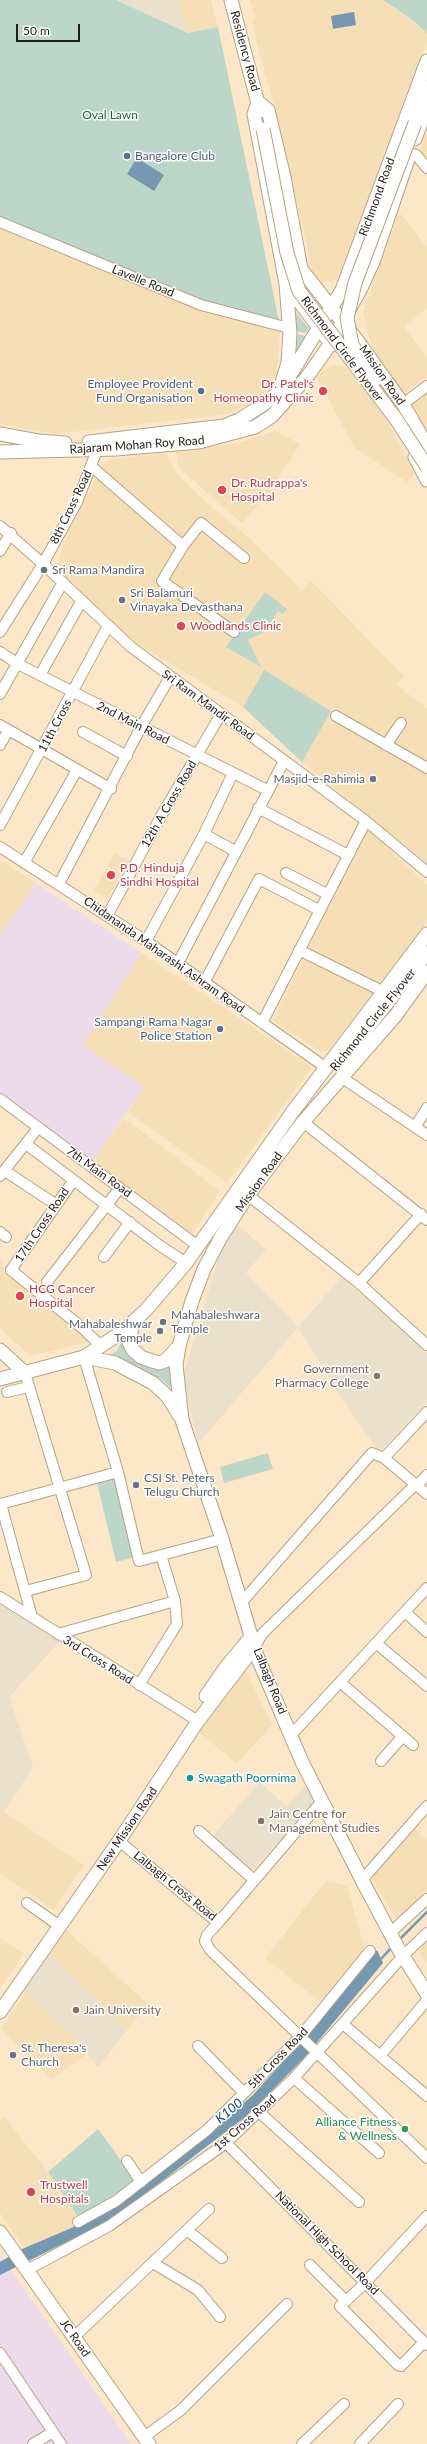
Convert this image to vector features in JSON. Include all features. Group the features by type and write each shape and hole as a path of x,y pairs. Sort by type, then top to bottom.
{"main road":[{"name":"Residency Road","path":"231,0 258,102"},
{"name":"Richmond Road","path":"319,329 342,290 427,61"},
{"name":"Richmond Circle Flyover","path":"427,88 356,283 347,318 352,345 427,454"},
{"name":"Richmond Circle Flyover","path":"258,102 287,253 299,291 396,419 427,467"},
{"path":"258,102 254,114 255,122 286,284 289,328 288,363 279,392"},
{"name":"Mission Road","path":"258,102 268,110 284,177 301,269 403,404 427,446"},
{"name":"Richmond Road","path":"354,302 373,262 427,107"},
{"name":"Mission Road","path":"286,284 319,329 390,418 427,480"},
{"path":"315,289 329,292 342,290"},
{"name":"Rajaram Mohan Roy Road","path":"0,452 97,450 199,442 255,427 283,405 307,377 331,343 354,302"},
{"name":"Rajaram Mohan Roy Road","path":"0,434 38,441 70,443 202,430 239,420 264,404 279,392 319,329"},
{"name":"Mission Road","path":"133,1323 129,1342 141,1357 159,1363 165,1361 179,1346 192,1301 204,1269 221,1237 248,1195 303,1122 384,992 427,934"},
{"name":"Richmond Circle Flyover","path":"315,1081 328,1077 334,1071 427,953"},
{"name":"Mission Road","path":"334,1071 396,1014 427,972"},
{"name":"Mission Road","path":"0,1379 84,1357 133,1323 186,1263 315,1081"},
{"name":"Lalbagh Road","path":"179,1346 176,1365 182,1420 222,1539 253,1641 292,1734 302,1762 390,1933 427,1994"},
{"path":"0,1350 25,1373"},
{"path":"84,1357 115,1363 153,1383 168,1397 182,1420"},
{"name":"New Mission Road","path":"0,2012 57,1925 119,1841 194,1719 253,1641"},
{"path":"0,2001 57,1925 194,1719"},
{"name":"JC Road","path":"0,2232 146,2440"}],"street":[{"path":"410,153 416,155 427,168"},
{"name":"Lavelle Road","path":"0,222 201,305 289,328"},
{"path":"403,404 427,386"},
{"name":"8th Cross Road","path":"0,632 43,564 77,502 97,450"},
{"path":"91,466 183,546"},
{"path":"234,632 162,581 183,546 200,523 244,558"},
{"name":"Sri Ram Mandir Road","path":"0,526 11,534 82,600 131,648 366,821 427,872"},
{"path":"0,551 11,534"},
{"path":"0,694 18,664 62,582"},
{"path":"40,675 82,600"},
{"name":"11th Cross","path":"0,825 42,751 108,626"},
{"name":"2nd Main Road","path":"0,652 18,664 267,790"},
{"path":"59,884 110,789 141,727 170,677"},
{"name":"12th A Cross Road","path":"107,916 221,714"},
{"path":"336,716 427,768"},
{"path":"386,745 401,723"},
{"path":"0,745 4,728 110,789"},
{"path":"83,732 127,756"},
{"path":"178,963 267,790 284,761"},
{"path":"24,863 77,770"},
{"path":"146,941 204,834 233,773"},
{"path":"258,808 348,855"},
{"path":"262,1023 327,894 366,821"},
{"path":"204,834 235,851"},
{"name":"Chidananda Maharashi Ashram Road","path":"0,847 146,941 204,983 427,1135"},
{"path":"286,873 327,894"},
{"path":"204,983 259,879 320,910"},
{"path":"299,950 384,992"},
{"name":"7th Main Road","path":"0,1099 198,1246"},
{"path":"415,1127 427,1108"},
{"path":"303,1122 424,1217 359,1283"},
{"path":"38,1128 3,1174 55,1204"},
{"path":"26,1144 186,1263"},
{"name":"17th Cross Road","path":"73,1180 55,1204 42,1228 12,1270 80,1326 101,1346"},
{"path":"47,1282 120,1188"},
{"path":"248,1195 359,1283 427,1345"},
{"path":"104,1257 130,1222"},
{"path":"84,1357 118,1472 139,1561 222,1539"},
{"path":"25,1373 86,1575 26,1591"},
{"path":"7,1392 29,1387"},
{"path":"384,1458 427,1412"},
{"path":"242,1602 372,1453 384,1458 427,1494"},
{"path":"32,1618 26,1591 1,1504 118,1472"},
{"path":"253,1641 427,1475"},
{"path":"139,1685 177,1624 175,1601 161,1555"},
{"path":"292,1734 427,1588"},
{"name":"3rd Cross Road","path":"0,1597 194,1719"},
{"path":"58,1634 175,1601"},
{"path":"405,1612 427,1632"},
{"path":"376,1643 427,1686"},
{"path":"340,1682 413,1745"},
{"path":"380,1761 403,1736"},
{"name":"Lalbagh Cross Road","path":"119,1841 218,1923 322,1801"},
{"path":"362,1880 427,1806"},
{"path":"199,1831 254,1880"},
{"path":"390,1933 427,1899"},
{"path":"27,1903 57,1925"},
{"path":"218,1923 207,1934 205,1941 210,1950 313,2051 427,2158"},
{"name":"1st Cross Road","path":"26,2268 109,2226 226,2143 294,2078 313,2051 343,2024 401,1952 427,1933"},
{"name":"5th Cross Road","path":"78,2222 116,2201 207,2130 301,2038 370,1951"},
{"path":"380,2056 427,2000"},
{"path":"343,2024 427,2096"},
{"path":"198,2046 244,2093"},
{"path":"294,2078 379,2153"},
{"path":"259,2112 359,2202"},
{"name":"National High School Road","path":"226,2143 426,2343"},
{"path":"127,2161 141,2182"},
{"path":"74,2337 209,2209"},
{"path":"426,2343 401,2366 398,2365 340,2306 366,2282 427,2216"},
{"path":"187,2230 222,2258"},
{"path":"153,2263 198,2290 220,2317"},
{"path":"310,2265 346,2301"},
{"path":"146,2440 181,2410 287,2304"},
{"path":"0,2353 3,2364 62,2444"},
{"path":"302,2444 344,2404"},
{"path":"360,2444 398,2404"},
{"path":"34,2444 53,2432"}],"shaded area":[{"path":"116,0 180,0 188,33"},
{"path":"180,0 211,0 218,27 188,33"},
{"path":"250,0 383,0 427,33 427,43 340,277 331,282 322,282 313,273 274,105 252,25 255,16"},
{"path":"427,131 427,158 420,150"},
{"path":"399,212 427,247 427,308 404,327 427,358 427,376 402,395 374,356 363,313"},
{"path":"0,228 200,310 280,332 277,373 266,392 253,403 222,415 54,434 0,424"},
{"path":"335,365 346,367 386,417 415,474 407,482 354,447 317,377 324,370"},
{"path":"427,390 427,435 409,404"},
{"path":"275,431 300,444 269,492 242,523 179,468 176,452 238,443"},
{"path":"166,453 176,473 201,498 248,537 302,590 311,581 404,676 395,684 427,708 427,863 302,762 243,707 131,640 59,571 57,564 71,525 103,465 109,460"},
{"path":"367,828 427,885 427,922 328,1051 321,1052 273,1020"},
{"name":"P.D. Hinduja Sindhi Hospital","path":"115,853 129,861 108,898 94,890"},
{"path":"0,860 36,883 0,936"},
{"path":"36,883 142,953 83,1045 144,1087 92,1162 0,1095 0,936"},
{"path":"142,953 312,1067 227,1183 128,1112 144,1087 83,1045"},
{"path":"124,1118 220,1191 190,1237 92,1162"},
{"name":"Government Pharmacy College","path":"237,1225 266,1249 246,1273 298,1327 198,1444 183,1377 219,1256"},
{"name":"HCG Cancer Hospital","path":"0,1259 4,1263 2,1266 77,1325 91,1341 31,1356 0,1329"},
{"name":"Government Pharmacy College","path":"342,1277 427,1353 427,1402 379,1452 342,1399 298,1327"},
{"path":"0,1605 60,1641 9,1697 33,1767 0,1818"},
{"path":"246,1671 272,1725 237,1763 198,1732"},
{"name":"Jain Centre for Management Studies","path":"260,1782 286,1806 309,1783 315,1801 251,1872 211,1837"},
{"path":"4,1812 84,1865 54,1910 0,1874 0,1818"},
{"path":"413,1827 427,1840 427,1896 398,1922 371,1877"},
{"path":"326,1881 347,1886 365,1950 322,2003 265,1958"},
{"path":"65,1929 148,2004 127,2030 48,1953"},
{"path":"0,1938 24,1954 0,1988"},
{"path":"427,1938 427,1963 417,1948"},
{"name":"Jain University","path":"48,1953 127,2030 98,2067 83,2047 24,1990"},
{"path":"24,1990 83,2047 87,2054 51,2079 1,2029 25,1994"},
{"name":"Trustwell Hospitals","path":"4,2117 48,2172 83,2223 24,2248 0,2213 0,2120"},
{"path":"0,2254 42,2314 131,2444 0,2444"}],"green space":[{"name":"Bangalore Club","path":"0,0 116,0 188,33 218,27 279,321 203,300 0,217"},
{"path":"383,0 427,0 427,33 412,20"},
{"path":"295,312 309,328 306,333 295,331"},
{"path":"295,334 306,336 296,354 293,354"},
{"path":"265,592 287,609 283,614 278,611 268,627 270,629 248,640 261,667 226,647"},
{"path":"264,670 331,711 302,762 243,707"},
{"path":"122,1341 128,1354 136,1360 170,1364 172,1389 162,1380 146,1371 109,1355 117,1351"},
{"path":"268,1453 273,1469 224,1483 220,1467"},
{"path":"116,1478 135,1557 116,1562 97,1483"},
{"path":"98,2129 136,2181 114,2199 79,2218 48,2172"}],"water":[{"path":"354,12 356,25 333,29 331,16"},
{"path":"137,158 164,175 154,191 127,174"},
{"name":"K100","path":"377,1950 383,1963 304,2058 249,2114 111,2220 0,2275 0,2262 22,2249 83,2223 211,2131 253,2095 301,2042"}],"waterway":[{"name":"K100","path":"399,1940 427,1912"},
{"name":"K100","path":"380,1960 393,1946"}],"place":[{"name":"Bangalore Club","path":"127,156"},
{"name":"Employee Provident Fund Organisation","path":"201,391"},
{"name":"Dr. Patel's Homeopathy Clinic","path":"323,391"},
{"name":"Dr. Rudrappa's Hospital","path":"222,490"},
{"name":"Sri Rama Mandira","path":"44,570"},
{"name":"Sri Balamuri Vinayaka Devasthana","path":"122,600"},
{"name":"Woodlands Clinic","path":"181,626"},
{"name":"Masjid-e-Rahimia","path":"373,779"},
{"name":"P.D. Hinduja Sindhi Hospital","path":"111,875"},
{"name":"Sampangi Rama Nagar Police Station","path":"220,1029"},
{"name":"HCG Cancer Hospital","path":"20,1296"},
{"name":"Mahabaleshwara Temple","path":"163,1322"},
{"name":"Mahabaleshwar Temple","path":"160,1331"},
{"name":"Government Pharmacy College","path":"377,1376"},
{"name":"CSI St. Peters Telugu Church","path":"136,1485"},
{"name":"Swagath Poornima","path":"190,1778"},
{"name":"Jain Centre for Management Studies","path":"261,1821"},
{"name":"Jain University","path":"76,2010"},
{"name":"St. Theresa's Church","path":"13,2055"},
{"name":"Alliance Fitness & Wellness","path":"405,2129"},
{"name":"Trustwell Hospitals","path":"31,2192"}],"park label":[{"name":"Oval Lawn","path":"110,115"}]}
